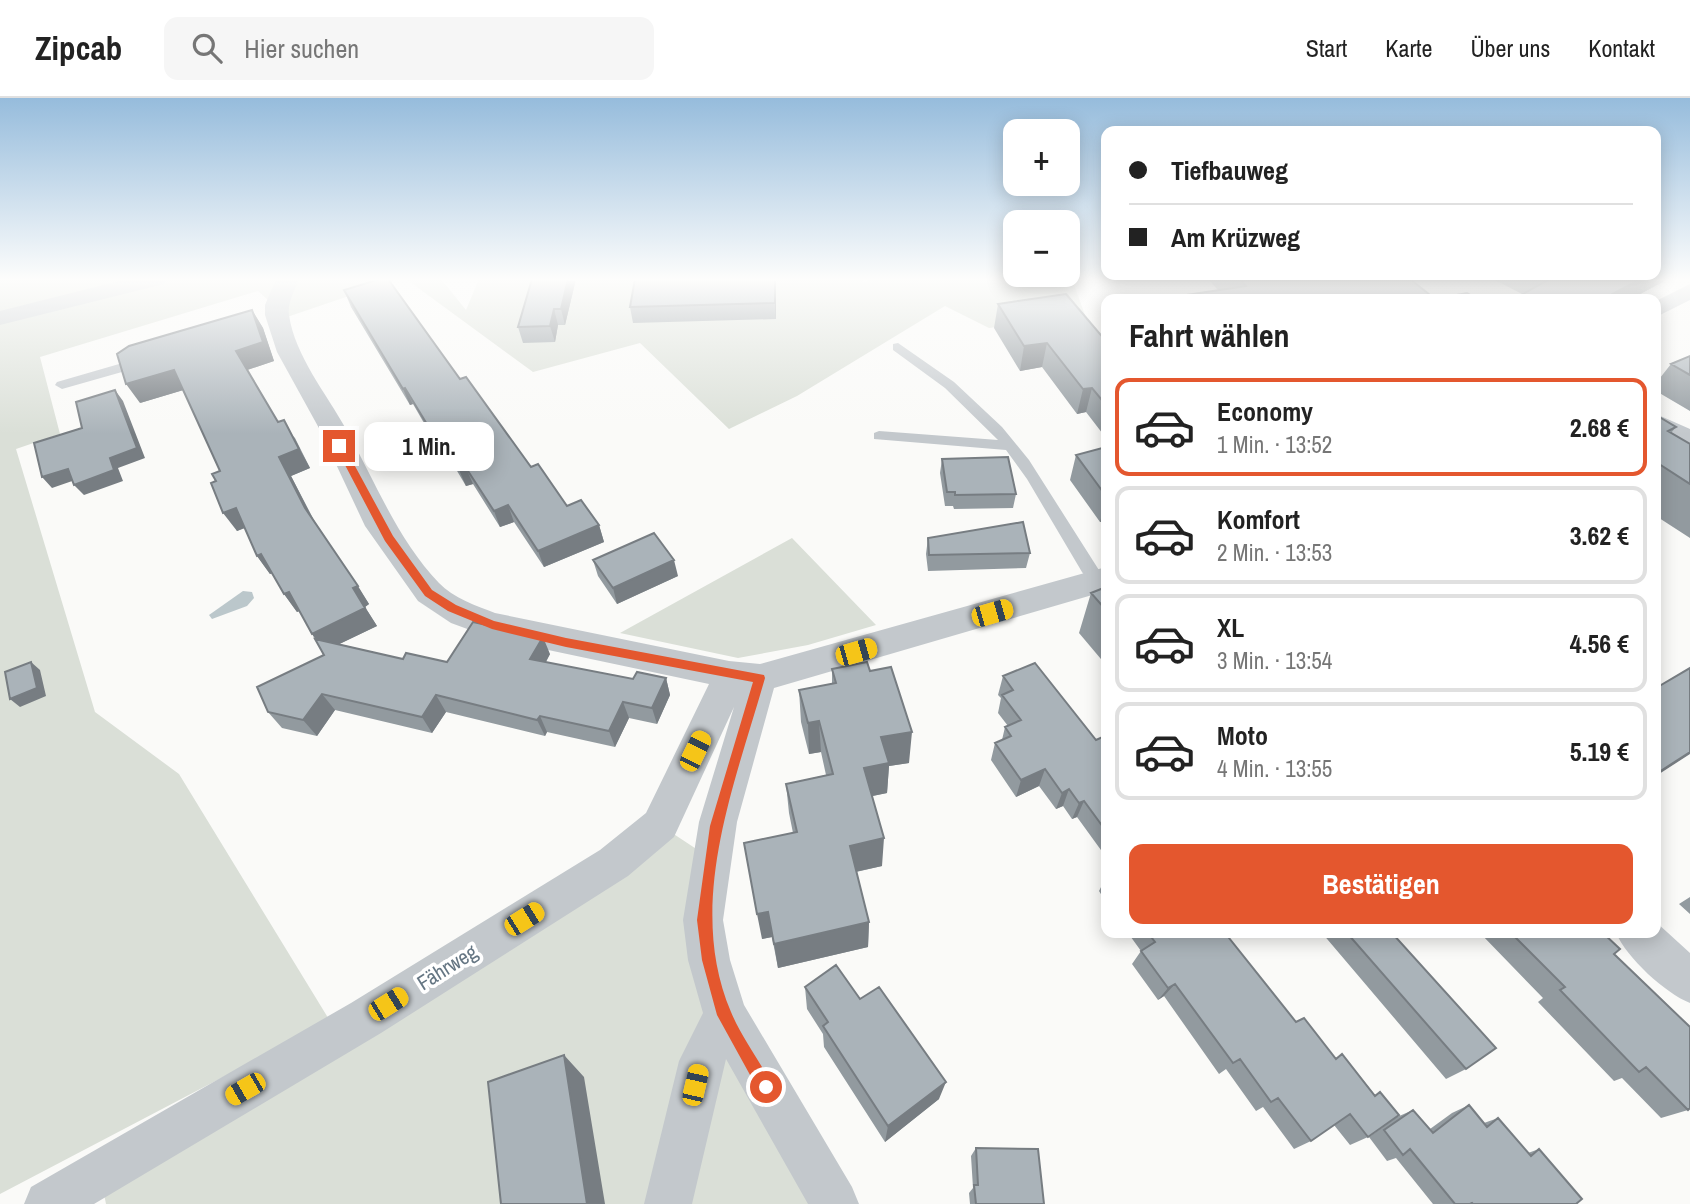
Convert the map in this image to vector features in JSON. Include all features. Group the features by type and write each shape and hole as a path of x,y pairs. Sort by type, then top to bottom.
{"street":[{"path":"282,331 294,364 333,430 380,526 429,593 462,614 492,625 744,676 1101,580"},
{"path":"1661,425 1690,440"},
{"path":"744,676 717,826 704,920 709,960 724,1015 835,1204"},
{"name":"Fährweg","path":"48,1204 366,1018 614,863 660,825 723,694 744,676"},
{"path":"1642,938 1690,982"},
{"path":"668,1204 701,1061 724,1015"}],"lane":[{"path":"62,385 131,365 134,362 129,353 139,346"},
{"path":"898,347 960,394 1008,444 1101,579"},
{"path":"879,436 1008,444"}],"shaded area":[{"path":"0,331 127,331 40,357 60,434 16,449 95,712 179,774 330,1021 0,1194"},
{"path":"476,331 905,331 797,396 729,429 640,343 533,372"},
{"path":"792,538 876,625 808,645 738,658 620,633"},
{"path":"243,591 252,592 254,598 247,606 212,619 209,615"},
{"path":"660,825 710,858 703,920 835,1204 106,1204 100,1174"}],"building":[{"path":"182,331 259,331 263,342 236,351 278,422 284,420 299,449 279,457 305,508 358,586 353,588 365,608 312,634 289,592 284,594 261,554 257,556 236,508 223,513 211,483 216,481 212,474 220,471 174,370 126,384 117,354 129,346"},
{"path":"368,331 425,331 460,379 466,377 531,467 538,464 567,506 581,500 599,525 538,551 508,505 494,511 466,468 459,470 440,438 436,439 405,388 403,389"},
{"path":"1014,331 1097,331 1101,335 1101,399 1092,388 1083,389 1047,343 1024,346"},
{"path":"1690,356 1690,375 1671,364"},
{"path":"115,390 137,448 110,458 114,470 74,485 68,469 42,477 34,443 82,428 76,402"},
{"path":"1661,418 1676,427 1668,431 1690,444 1690,484 1661,465"},
{"path":"1101,448 1101,489 1076,455"},
{"path":"1008,457 1016,494 955,495 955,492 947,492 942,459"},
{"path":"1023,522 1030,553 929,555 928,538"},
{"path":"654,533 674,560 613,588 593,560"},
{"path":"1101,589 1101,604 1091,593"},
{"path":"473,622 543,637 530,659 633,679 637,672 666,678 652,708 623,702 609,731 540,716 537,720 436,695 422,717 322,694 303,720 268,712 257,687 324,655 315,639 403,659 406,653 447,662"},
{"path":"31,662 37,688 10,699 5,672"},
{"path":"867,662 870,671 891,667 912,732 881,737 889,763 864,768 884,838 850,846 869,922 774,944 768,912 757,914 744,843 797,832 786,784 833,774 819,721 808,723 799,690 836,683 832,669"},
{"path":"1035,663 1096,740 1101,738 1101,824 1084,801 1079,803 1069,789 1062,793 1045,769 1021,780 995,743 1011,736 1005,727 1021,720 1002,695 1013,690 1003,676"},
{"path":"1690,668 1690,752 1661,771 1661,685"},
{"path":"1152,938 1229,938 1296,1022 1304,1018 1336,1059 1342,1054 1375,1096 1380,1092 1399,1115 1368,1137 1350,1114 1311,1141 1278,1098 1271,1102 1240,1059 1233,1063 1175,984 1168,988 1141,951 1155,942"},
{"path":"1351,938 1397,938 1496,1048 1466,1069"},
{"path":"1516,938 1608,938 1620,949 1614,954 1690,1027 1690,1108 1688,1110 1646,1067 1639,1072 1560,990 1565,987"},
{"path":"836,965 860,999 879,987 946,1082 888,1126 823,1026 828,1022 805,987"},
{"path":"564,1055 587,1204 501,1204 488,1082"},
{"path":"1469,1105 1487,1127 1498,1118 1531,1156 1539,1149 1582,1199 1576,1204 1455,1204 1410,1149 1403,1155 1384,1130 1413,1110 1433,1133"},
{"path":"976,1148 1038,1149 1044,1204 976,1204"}],"route":[{"path":"339,446 380,526 419,582 429,593 462,614 492,625 566,642 729,675 760,678 717,826 710,858 704,920 709,960 724,1015 766,1087"}]}
